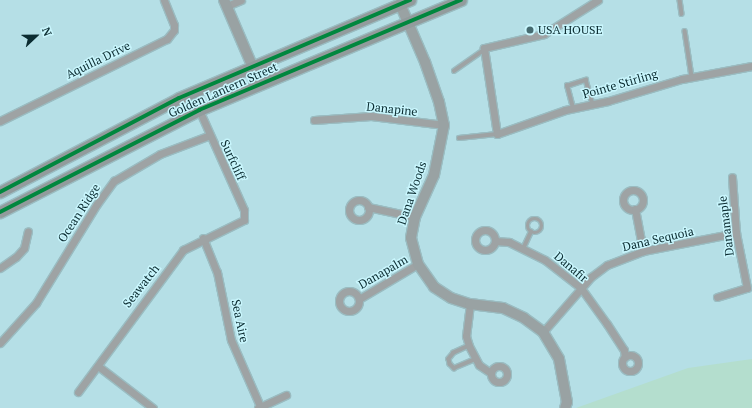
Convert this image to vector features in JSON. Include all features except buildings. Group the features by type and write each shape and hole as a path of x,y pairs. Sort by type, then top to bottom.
{"main road":[{"name":"Golden Lantern Street","path":"0,212 199,110 461,0"},
{"name":"Golden Lantern Street","path":"0,192 164,105 252,66 405,2"}],"street":[{"name":"Aquilla Drive","path":"0,121 167,39 174,30 174,25 164,0"},
{"path":"241,0 225,3 260,84"},
{"path":"497,134 484,49 544,34 598,0"},
{"name":"Dana Woods","path":"405,2 408,22 439,102 444,125 434,175 415,217 411,238 418,264 434,287 451,298 470,304 502,308 524,318 543,332 559,360 567,402 565,408"},
{"name":"Pointe Stirling","path":"497,134 573,108 692,77 752,66"},
{"name":"Surfcliff","path":"199,110 244,210 244,220"},
{"name":"Danapine","path":"314,120 371,116 444,125"},
{"name":"Ocean Ridge","path":"0,343 36,303 109,186 123,175 160,154 210,135"},
{"name":"Danamaple","path":"717,297 748,288 736,233 732,178"},
{"path":"368,207 415,217"},
{"path":"635,210 643,251"},
{"name":"Seawatch","path":"78,392 98,366 117,336 183,250 203,238 244,220"},
{"path":"0,268 16,257 24,248 28,230"},
{"name":"Dana Sequoia","path":"543,332 581,288 607,265 643,251 736,233"},
{"name":"Sea Aire","path":"203,238 217,272 231,340 259,407"},
{"name":"Danafir","path":"495,241 510,242 545,260 581,288 624,350 625,357"},
{"name":"Danapalm","path":"359,299 418,264"},
{"path":"470,304 466,336 469,346 475,359 491,373"},
{"path":"98,366 153,408"},
{"path":"259,407 286,395"}],"lane":[{"path":"680,0 682,14"},
{"path":"685,31 692,77"},
{"path":"454,71 484,49"},
{"path":"573,108 567,86 586,80 593,104"},
{"path":"459,138 497,134"},
{"path":"532,220 539,221 542,227 540,232 531,232 528,227 529,222 532,220"},
{"path":"523,248 531,232"},
{"path":"469,346 454,353 448,359 450,364 454,368 462,366 475,359"}],"green space":[{"path":"752,359 752,408 576,408 688,368"}],"cycle path":[{"path":"0,192 179,98 410,0"},
{"path":"0,212 199,110 461,0"}],"place":[{"name":"USA HOUSE","path":"530,30"}]}
